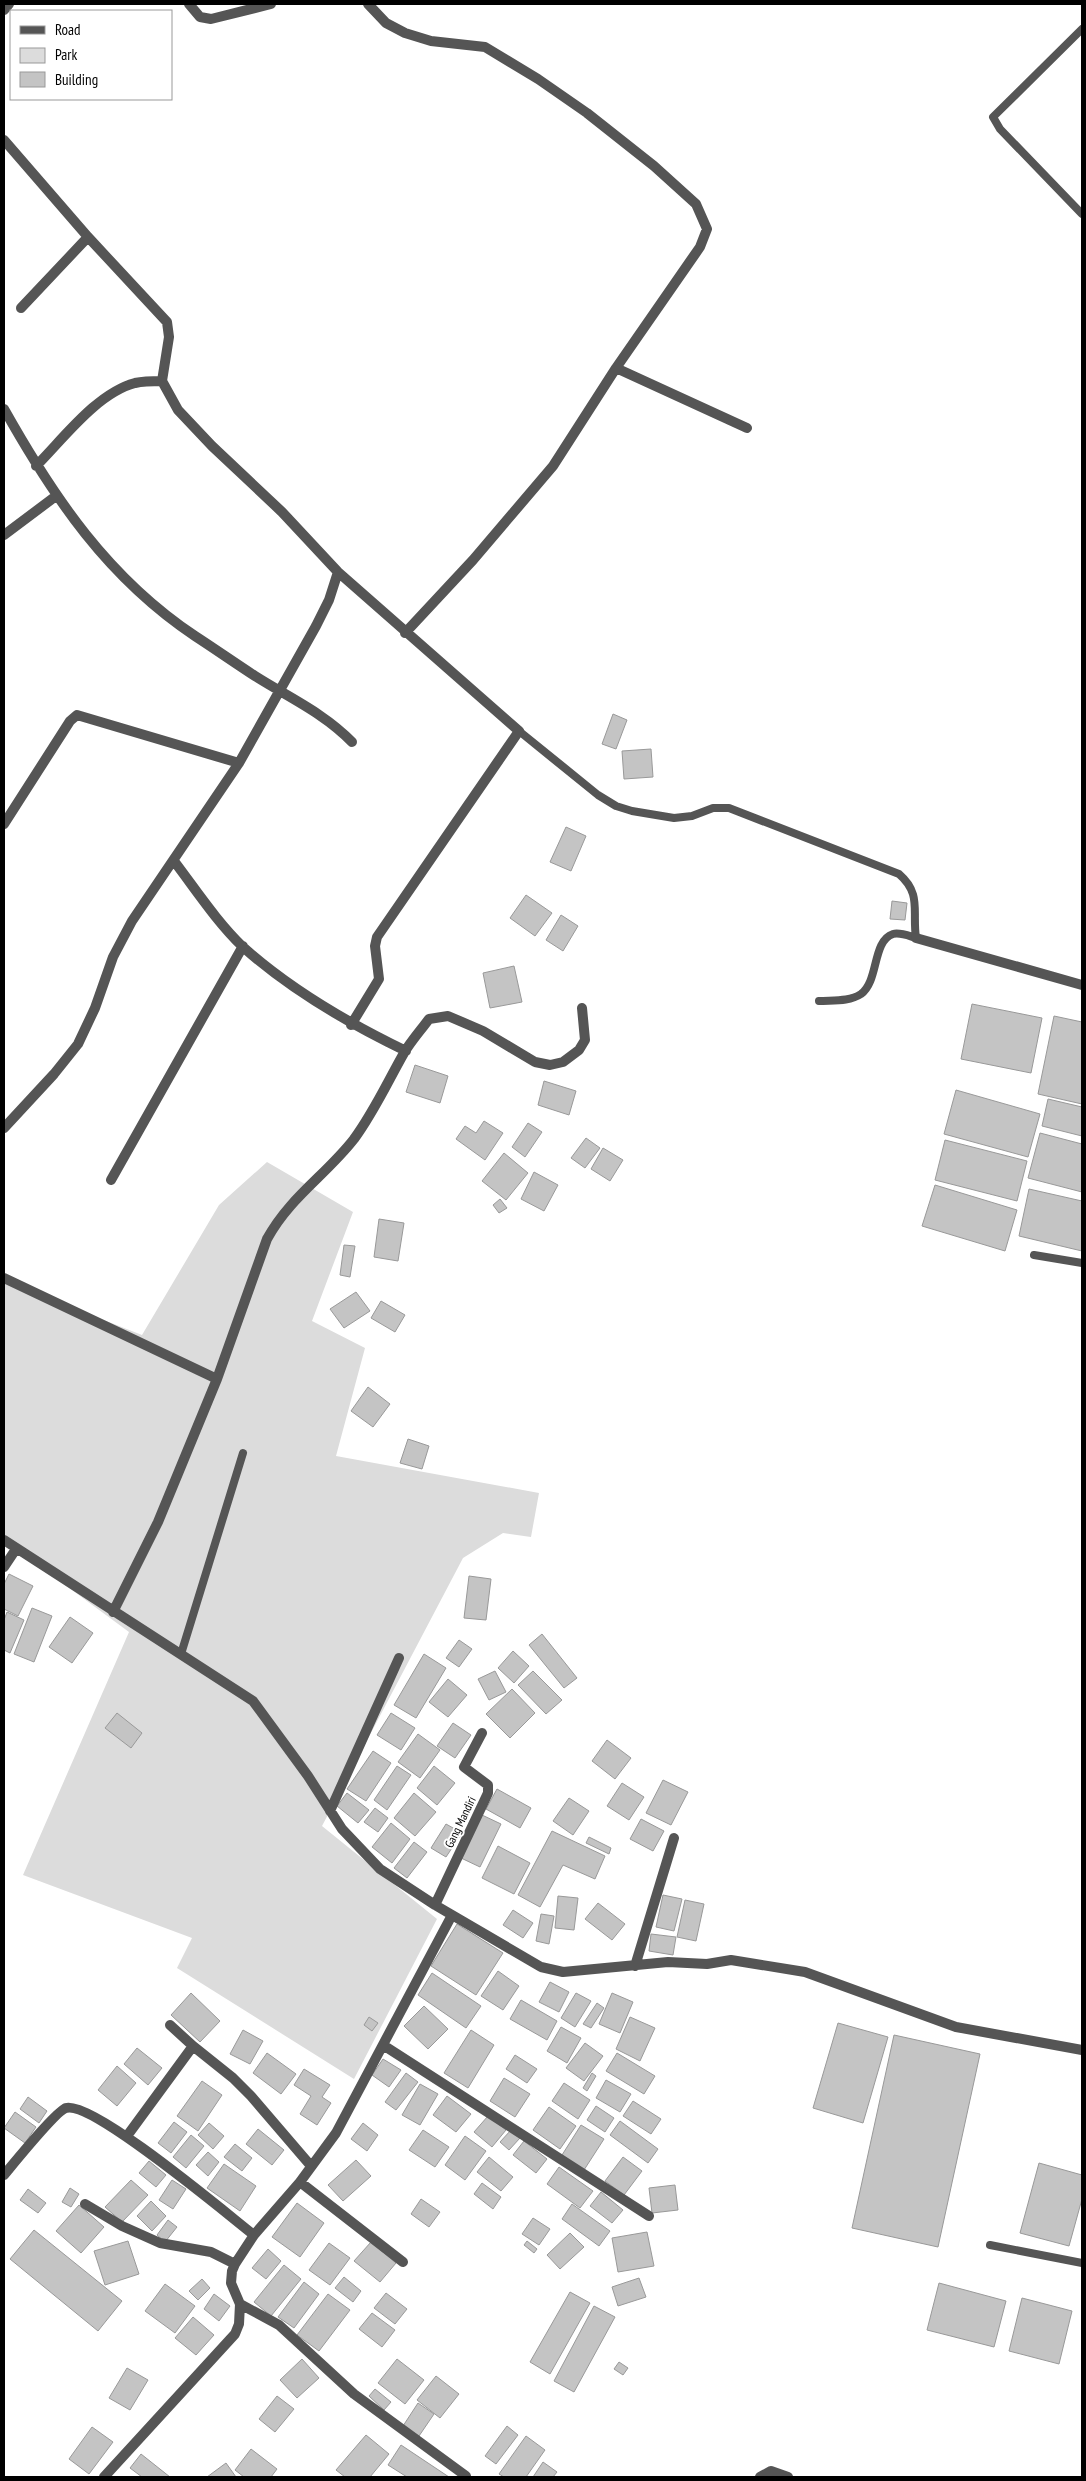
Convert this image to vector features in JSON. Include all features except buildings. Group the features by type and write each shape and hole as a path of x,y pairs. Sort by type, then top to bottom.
{"street":[{"path":"4,10 9,4"},
{"path":"189,4 200,17 211,19 252,6 271,4"},
{"path":"368,4 386,23 405,33 431,41 484,47 508,60 587,113 654,166 698,208 707,229 704,240 616,368 553,466 473,560 405,633"},
{"path":"4,140 88,237 167,322 168,337 162,381 178,410 212,446 282,512 338,572 405,633 519,731 377,937 375,946 379,979 351,1024"},
{"path":"20,308 88,237"},
{"path":"616,368 747,428"},
{"path":"36,466 95,407 119,389 137,383 162,381"},
{"path":"4,409 36,466 56,496 111,567 147,600 193,635 255,676 326,719 352,742"},
{"path":"4,535 56,496"},
{"path":"4,1128 54,1074 78,1044 95,1008 113,958 132,921 239,763 329,600 338,572"},
{"path":"4,824 70,721 77,715 239,763"},
{"path":"174,861 213,913 243,946 283,978 351,1024 406,1051"},
{"path":"916,938 1082,985"},
{"path":"111,1180 243,946"},
{"path":"113,1612 158,1522 217,1379 267,1239 278,1218 294,1199 343,1152 363,1126 406,1051 429,1019 448,1016 483,1031 535,1062 550,1065 564,1062 579,1050 585,1040 585,1023 582,1008"},
{"path":"4,1278 217,1379"},
{"path":"4,1540 253,1701 308,1776 342,1828 380,1869 435,1905 541,1967 563,1972 668,1962 707,1964 731,1960 805,1972 956,2027 1082,2050"},
{"path":"4,1567 16,1549"},
{"path":"330,1811 398,1658"},
{"name":"Gang Mandiri","path":"435,1905 488,1793 488,1785 464,1767 482,1733"},
{"path":"635,1966 674,1838"},
{"path":"104,2477 130,2446 235,2334 239,2324 240,2304 231,2283 232,2271 254,2235 300,2182 336,2132 452,1915"},
{"path":"170,2024 251,2096 311,2166"},
{"path":"383,2045 649,2216"},
{"path":"127,2136 193,2046"},
{"path":"4,2175 56,2113 67,2107 80,2108 127,2136 254,2235"},
{"path":"300,2182 403,2262"},
{"path":"84,2204 122,2226 160,2242 211,2252 236,2264"},
{"path":"240,2304 279,2325 354,2394 466,2476"},
{"path":"760,2477 762,2474 771,2471 788,2477"}],"lane":[{"path":"1082,29 993,118 1000,129 1082,214"},
{"path":"519,731 598,795 616,806 632,811 674,818 692,816 713,808 730,808 899,874 914,891 916,938 894,934 886,940 881,947 873,978 862,994 850,999 820,1001"},
{"path":"1034,1255 1082,1263"},
{"path":"181,1654 243,1453"},
{"path":"990,2245 1082,2263"}],"green space":[{"path":"267,1162 353,1212 312,1321 365,1348 336,1456 539,1493 531,1537 503,1533 463,1558 322,1826 437,1919 354,2079 177,1968 192,1938 23,1875 129,1632 4,1540 4,1281 142,1335 219,1205"}]}
